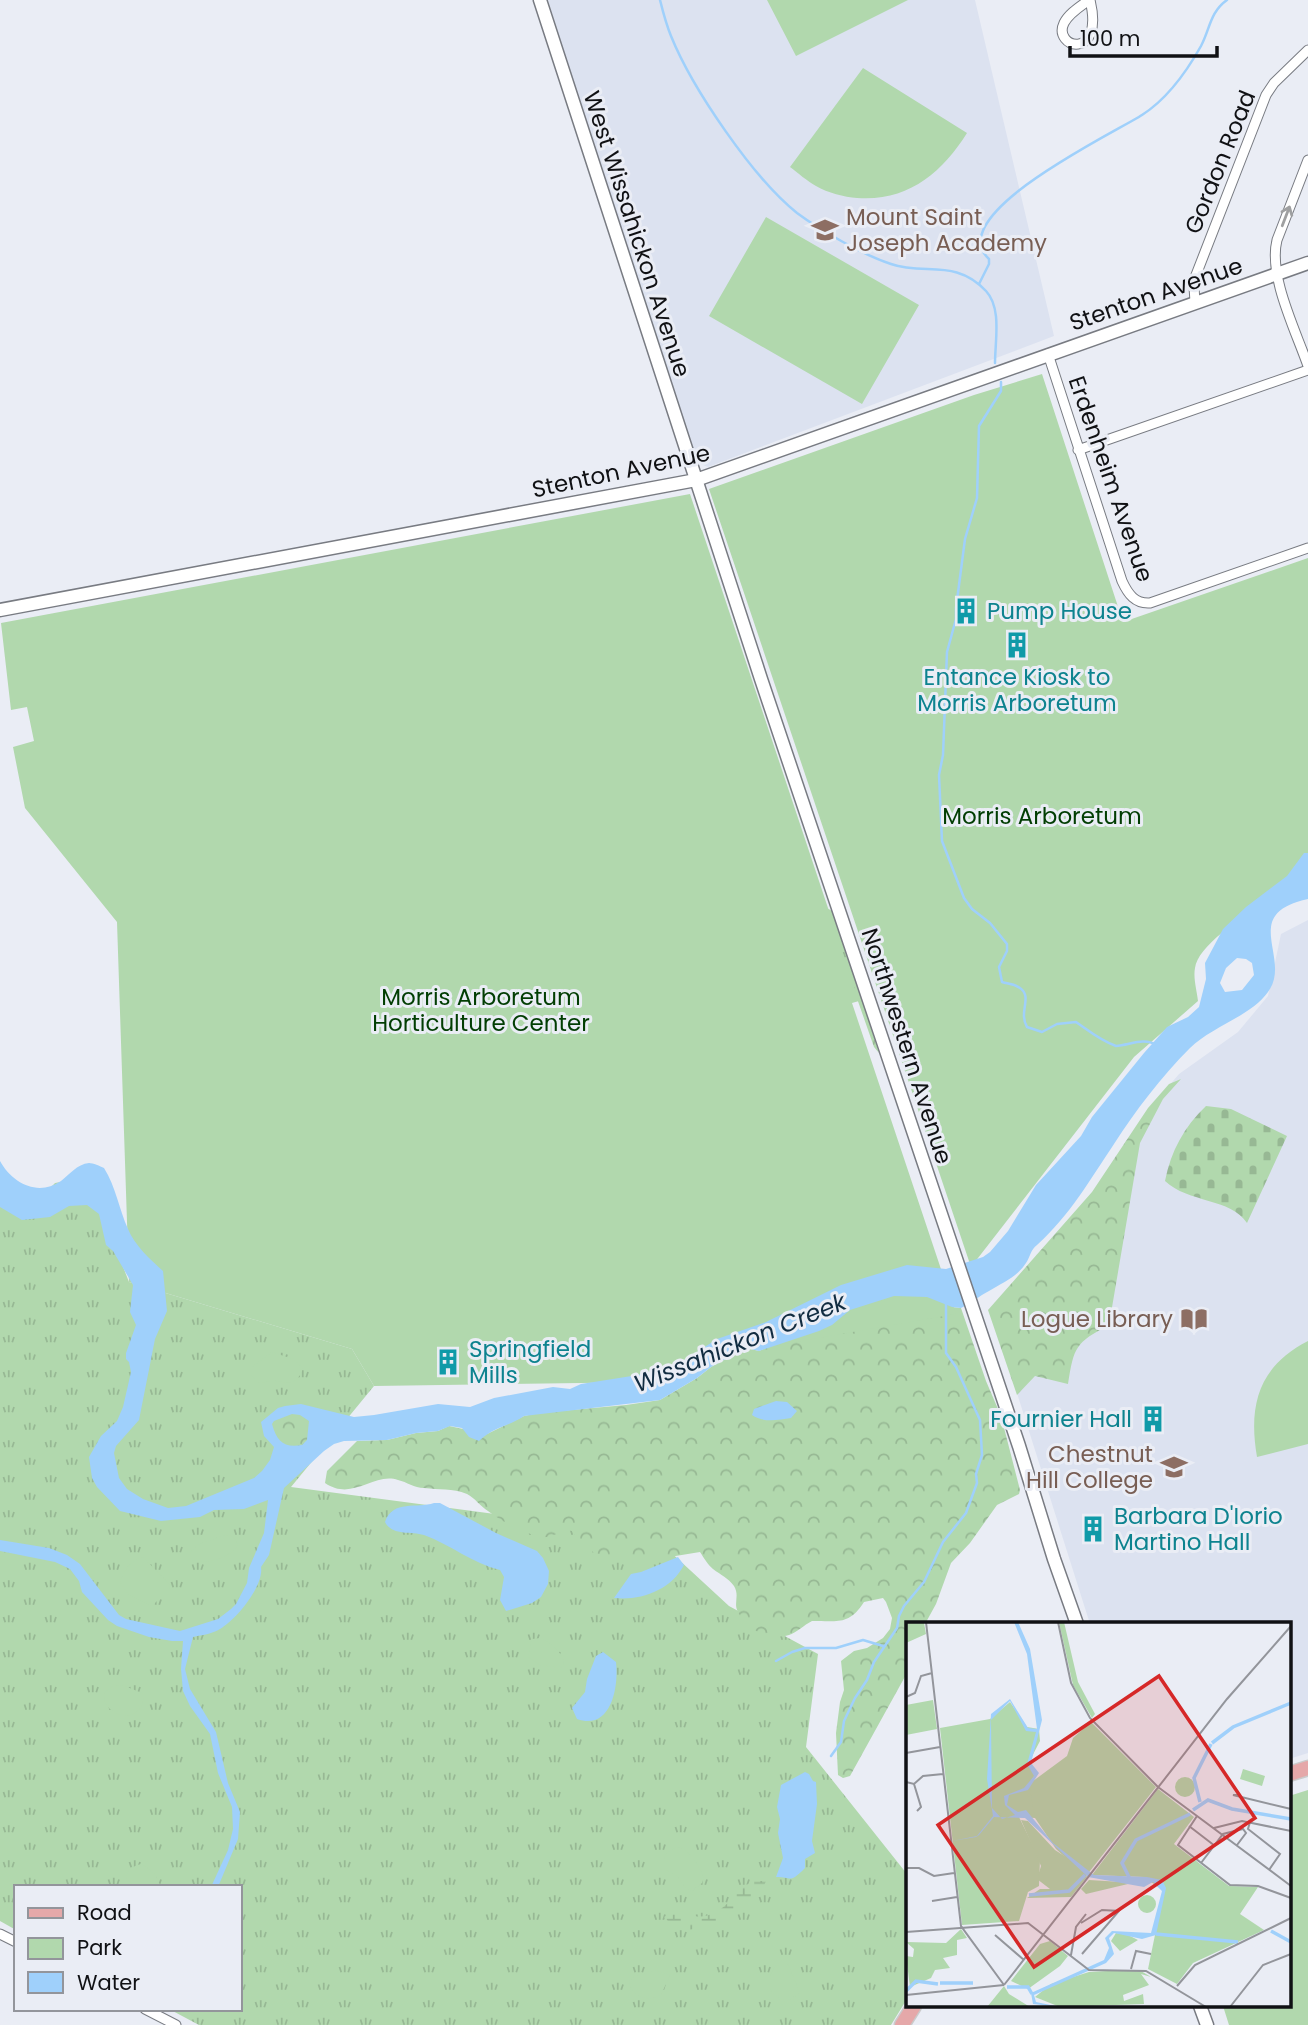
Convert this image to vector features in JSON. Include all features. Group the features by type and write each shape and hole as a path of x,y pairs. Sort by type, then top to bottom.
{"main road":[{"path":"1290,1774 1308,1768"},
{"path":"902,2025 913,2008"}],"street":[{"name":"West Wissahickon Avenue","path":"540,0 696,480"},
{"path":"1090,0 1094,16 1093,32 1083,43 1069,43 1064,38 1063,24 1090,0"},
{"name":"Gordon Road","path":"1195,302 1196,275 1266,94 1308,50"},
{"path":"1079,450 1308,368 1277,274 1276,245 1308,160"},
{"name":"Stenton Avenue","path":"0,610 696,480 1308,263"},
{"name":"Erdenheim Avenue","path":"1048,354 1122,581 1134,599 1150,603 1308,548"},
{"name":"Northwestern Avenue","path":"696,480 1076,1622"},
{"path":"1201,2008 1207,2025"},
{"path":"149,2011 176,2025"}],"shaded area":[{"name":"Mount Saint Joseph Academy","path":"548,0 975,0 1054,336 708,467 698,463"},
{"name":"Chestnut Hill College","path":"1308,920 1308,1753 1290,1759 1290,1622 1089,1622 991,1311 1093,1195 1156,1101 1179,1074 1238,1032 1268,996 1281,934"}],"green space":[{"path":"767,0 908,0 796,56"},
{"path":"863,68 967,133 946,161 921,182 907,190 875,198 831,193 790,167"},
{"path":"766,217 919,305 862,404 709,316"},
{"name":"Morris Arboretum","path":"1042,374 1123,622 1308,558 1308,878 1243,917 1211,943 1200,956 1195,968 1198,1001 1134,1057 971,1267 709,489 974,395"},
{"name":"Morris Arboretum Horticulture Center","path":"690,494 859,1001 852,1003 956,1314 743,1351 655,1382 374,1386 352,1349 129,1282 117,922 25,808 13,747 34,741 27,707 11,710 1,623"},
{"path":"825,907 834,912 879,1053 874,1047"},
{"path":"1181,1079 1163,1099 1140,1143 1109,1325 1078,1347 1068,1384 1035,1376 1017,1395 988,1310 1092,1192 1148,1108 1169,1084"},
{"path":"1206,1106 1231,1109 1287,1136 1247,1223 1231,1209 1185,1193 1165,1181 1180,1140 1191,1122"},
{"path":"88,1177 129,1282 352,1349 374,1386 291,1487 652,1535 729,1606 818,1654 806,1747 906,1873 906,2001 891,2025 199,2025 173,2011 242,2011 242,1885 14,1885 14,1929 0,1921 0,1194 34,1205 55,1183"},
{"path":"952,1307 961,1308 1001,1416 1020,1490 1019,1494 997,1505 970,1543 951,1563 936,1604 926,1622 906,1622 906,1675 850,1776 843,1778 838,1775 836,1733 844,1690 841,1661 854,1651 867,1648 883,1638 890,1629 892,1618 883,1598 864,1602 847,1619 812,1621 789,1635 766,1635 753,1629 742,1618 737,1609 734,1586 711,1567 700,1552 645,1561 625,1560 595,1553 584,1547 572,1531 536,1536 499,1519 461,1492 420,1488 389,1479 345,1489 325,1483 327,1471 357,1441 387,1440 438,1431 449,1426 487,1434 524,1416 538,1413 660,1400 740,1351 747,1348 759,1351 772,1345"},
{"path":"1308,1341 1308,1444 1257,1457 1254,1420 1261,1389 1278,1362"},
{"path":"272,1352 293,1359 303,1368 296,1380 259,1383 250,1374 252,1367"},
{"path":"293,1414 309,1421 307,1440 302,1445 290,1446 282,1442 272,1424"},
{"path":"225,1535 234,1538 238,1546 228,1555 209,1561 190,1560 190,1553 197,1545"},
{"path":"143,1557 170,1585 152,1606 128,1594 120,1582 128,1566"},
{"path":"540,1638 558,1651 564,1663 561,1668 540,1665 528,1657 532,1639"},
{"path":"114,1685 142,1693 143,1702 139,1710 122,1716 108,1707 105,1692"},
{"path":"1308,1790 1308,2025 1229,2025 1224,2008 1290,2008 1290,1796"},
{"path":"677,1847 690,1854 704,1877 702,1883 692,1891 686,1888 676,1875 664,1869 665,1855"},
{"path":"142,1864 155,1874 160,1885 136,1885 130,1882 126,1878 131,1868"},
{"path":"754,1881 766,1881 762,1890 734,1909 718,1925 710,1921 696,1922 694,1929 686,1930 681,1923 668,1921 664,1917 697,1917 716,1912"},
{"path":"788,1964 800,1993 789,2000 780,2000 770,1989 770,1976 775,1966"},
{"path":"655,1970 670,1975 661,1995 646,1998 637,1995 629,1982 634,1976"}],"water":[{"name":"Wissahickon Creek","path":"1304,853 1308,853 1308,899 1287,906 1276,915 1271,926 1275,965 1274,979 1268,992 1252,1008 1209,1034 1179,1059 1140,1106 1079,1197 1033,1249 1022,1268 969,1304 961,1308 927,1297 894,1296 850,1310 832,1325 819,1331 759,1351 747,1348 740,1351 660,1400 524,1416 479,1441 469,1437 462,1428 450,1426 438,1431 387,1440 344,1441 324,1451 284,1488 269,1555 261,1567 254,1593 226,1625 214,1632 193,1637 185,1669 190,1689 216,1732 228,1783 240,1812 238,1839 219,1885 212,1885 228,1850 233,1829 232,1807 218,1773 210,1734 183,1691 183,1641 149,1637 117,1626 82,1592 79,1581 70,1569 55,1562 0,1551 0,1540 49,1548 67,1555 80,1564 119,1615 180,1631 218,1619 236,1604 247,1583 249,1568 264,1533 268,1500 244,1509 214,1510 200,1517 161,1521 120,1511 97,1487 92,1478 89,1457 101,1436 117,1421 131,1372 126,1353 136,1325 130,1312 133,1285 113,1251 106,1245 99,1214 87,1205 69,1206 50,1217 22,1220 0,1207 0,1161 11,1176 35,1188 52,1186 85,1164 104,1168 131,1235 143,1252 163,1271 167,1311 155,1339 139,1420 116,1446 114,1453 119,1478 127,1489 143,1499 168,1508 186,1506 254,1478 262,1471 270,1460 274,1447 264,1436 261,1422 278,1408 301,1404 354,1417 438,1404 470,1407 494,1398 553,1387 570,1389 581,1384 638,1375 680,1363 717,1339 766,1322 841,1285 907,1265 946,1269 983,1257 1008,1231 1036,1185 1081,1136 1092,1117 1144,1053 1167,1027 1188,1017 1199,1007 1206,979 1205,963 1223,929 1246,907 1287,876","holes":["1237,958 1252,963 1254,975 1242,990 1225,992 1220,983 1226,968","292,1414 300,1415 309,1421 307,1440 302,1445 290,1446 279,1439 272,1424"]},
{"path":"776,1401 787,1402 797,1411 791,1418 776,1420 752,1415 754,1409"},
{"path":"440,1503 537,1551 549,1571 548,1584 541,1597 532,1603 506,1611 500,1600 504,1577 500,1570 424,1535 392,1529 385,1522 394,1510 400,1507"},
{"path":"678,1557 684,1565 663,1587 634,1598 614,1598 631,1574"},
{"path":"603,1652 616,1662 614,1694 605,1713 598,1719 577,1719 572,1708 585,1692 596,1656"},
{"path":"805,1772 816,1782 817,1804 812,1841 815,1853 805,1859 805,1868 796,1876 791,1879 776,1877 783,1858 777,1807 781,1785"}],"waterway":[{"path":"660,0 671,36 693,81 725,131 762,178 797,213 868,255 904,267 951,271 974,281 986,291 994,306 995,363"},
{"path":"979,284 989,264 981,241 989,220 1009,199 1037,177 1142,115 1160,101 1189,65 1201,46 1214,15 1227,0"},
{"path":"1001,382 1001,391 979,426 977,498 965,539 956,619 947,652 943,755 939,775 942,841 964,898 1007,944 1007,951 999,967 1002,982 1016,986 1024,992 1027,1027 1042,1032 1057,1024 1076,1022 1100,1039 1116,1046 1142,1042 1156,1045"},
{"path":"831,1756 841,1742 844,1721 874,1662 897,1628 904,1606 924,1582 943,1542 966,1513 977,1483 976,1474 982,1455 980,1420 956,1367 946,1353 946,1302"},
{"path":"776,1661 805,1648 836,1648 863,1640 883,1646"}],"place":[{"name":"Mount Saint Joseph Academy","path":"825,230"},
{"name":"Pump House","path":"966,611"},
{"name":"Entance Kiosk to Morris Arboretum","path":"1017,645"},
{"name":"Logue Library","path":"1194,1319"},
{"name":"Springfield Mills","path":"448,1362"},
{"name":"Fournier Hall","path":"1153,1419"},
{"name":"Chestnut Hill College","path":"1174,1467"},
{"name":"Barbara D'Iorio Martino Hall","path":"1093,1529"}]}
